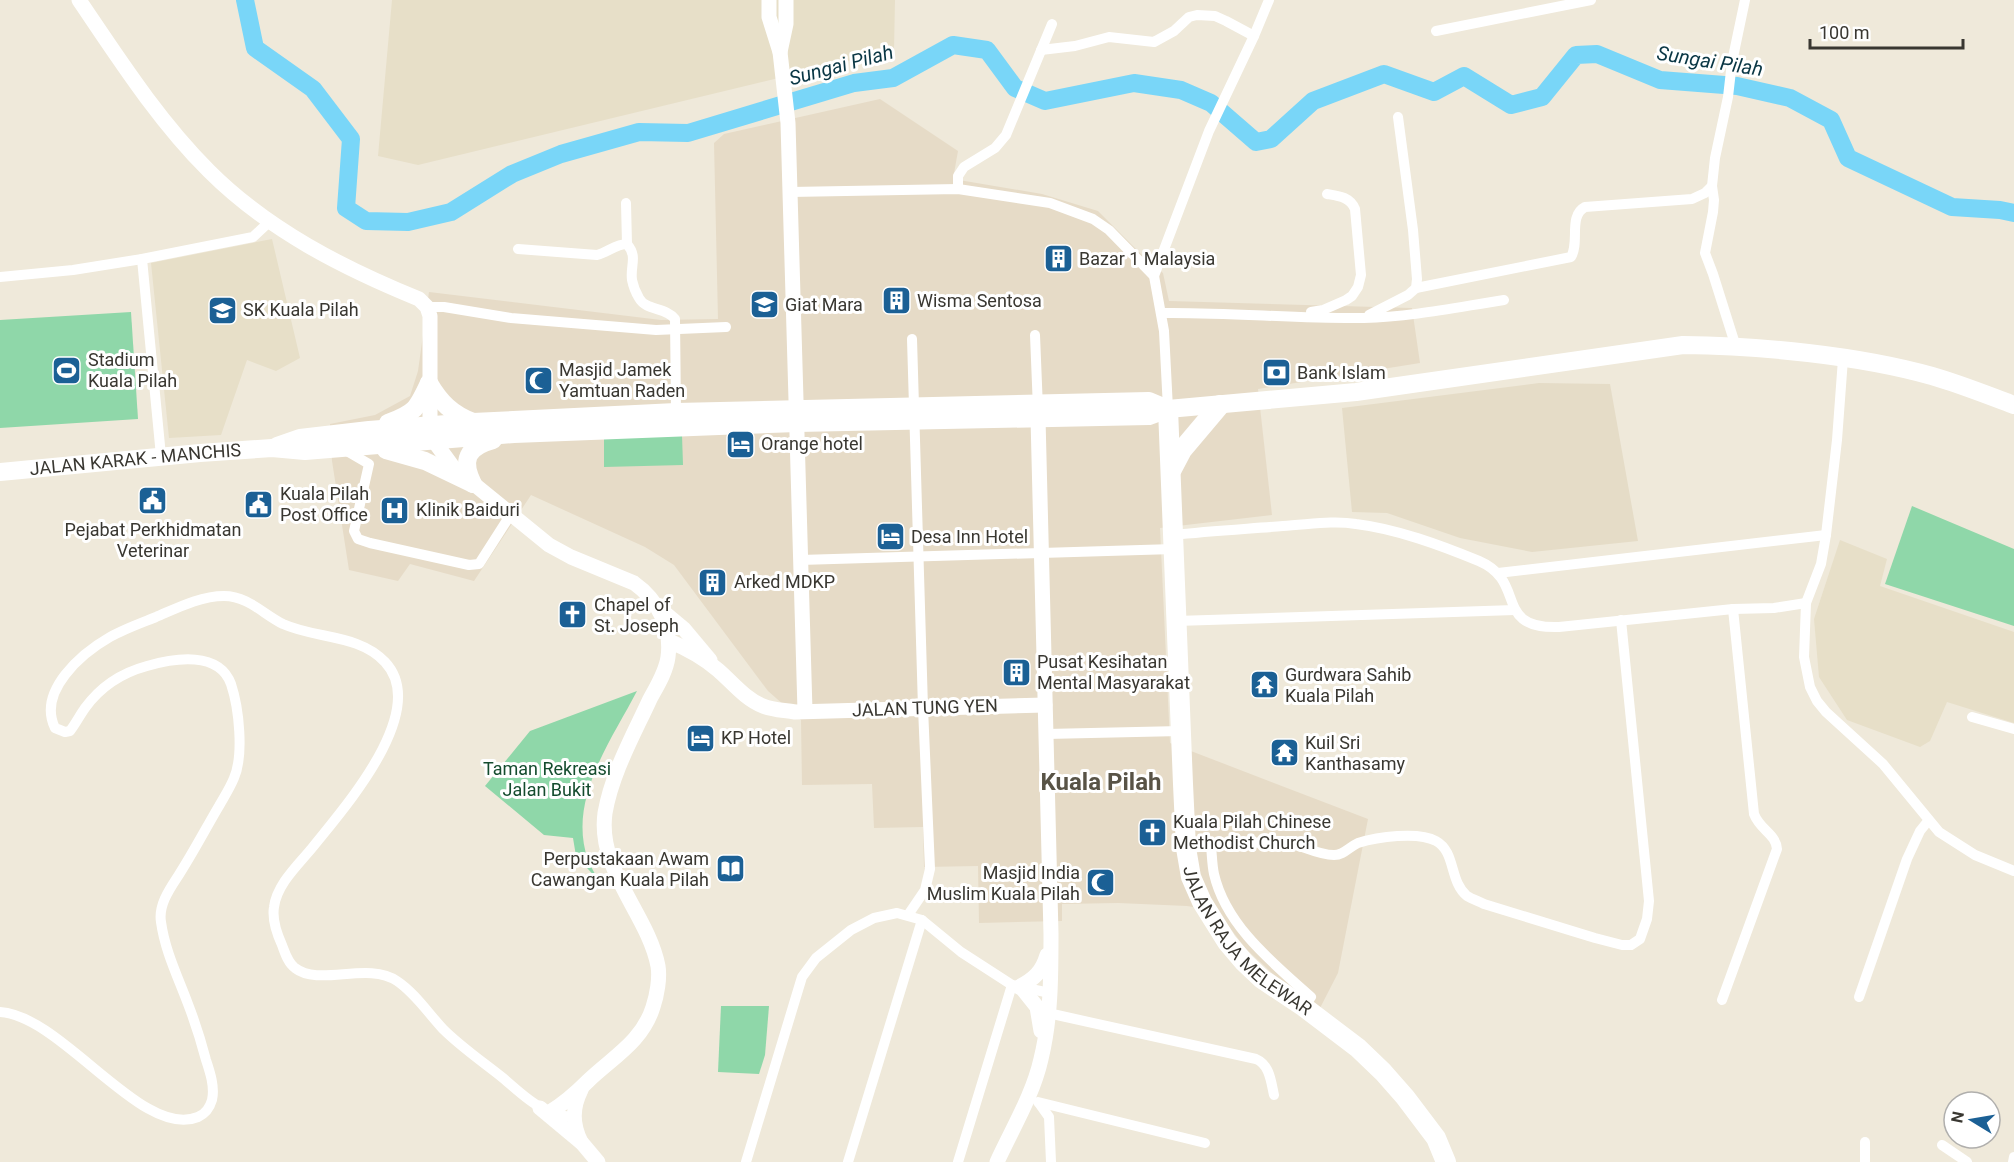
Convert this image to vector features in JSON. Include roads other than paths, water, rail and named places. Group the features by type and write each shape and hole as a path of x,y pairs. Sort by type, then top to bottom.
{"highway":[{"path":"1171,472 1182,450 1220,405"},
{"name":"JALAN RAJA MELEWAR","path":"1168,409 1186,848 1191,877 1202,902 1227,942 1262,979 1358,1048 1383,1072 1436,1138 1446,1162"}],"main road":[{"path":"272,448 300,438 368,438 432,433 514,434 796,416 1038,411 1149,417 1168,409 1356,392 1663,346 1692,345 1736,347 1843,359 1930,376 2014,405"},
{"path":"429,383 439,400 448,409 461,418 473,422"},
{"path":"272,448 305,452 342,448 368,438 408,416 418,406 429,383"},
{"path":"432,433 473,422 676,412 796,416"},
{"path":"473,484 466,465 467,457 472,449 482,443 514,434"},
{"path":"368,438 395,452 425,461 473,484"},
{"name":"JALAN KARAK - MANCHIS","path":"0,472 272,448"}],"street":[{"path":"79,0 170,129 210,173 269,222 349,269 419,299 427,307 430,316 429,383 432,433 453,467 558,551 644,589 664,619 669,641 668,659 610,790 604,831 610,856 650,942 658,968 657,991 653,1008 636,1039 565,1103 545,1110"},
{"path":"769,0 769,17 780,52 788,123 805,711"},
{"path":"780,52 786,24 786,0"},
{"path":"1154,276 1209,131 1269,0"},
{"path":"1436,31 1591,0"},
{"path":"1736,347 1705,253 1713,212 1712,186 1715,158 1745,0"},
{"path":"1041,50 1075,46 1109,37 1154,42 1174,31 1189,17 1197,15 1215,16 1254,36"},
{"path":"958,189 959,173 964,167 994,148 1006,135 1052,24"},
{"path":"1398,117 1413,230 1416,288"},
{"path":"1363,318 1397,301 1416,288 1572,257 1575,249 1577,217 1581,209 1585,207 1692,199 1705,193 1712,186"},
{"path":"790,192 958,189 1050,203 1093,219 1109,230 1154,276 1162,313 1168,409"},
{"path":"1290,315 1323,310 1346,300 1356,291 1360,282 1355,209 1352,201 1327,194"},
{"path":"626,203 627,244 633,251 632,280 640,300 646,306 671,314 675,319 676,412"},
{"path":"0,278 142,259 253,237 269,222"},
{"path":"518,249 597,255 608,252 618,244 627,244"},
{"path":"142,259 161,456"},
{"path":"1162,313 1363,318 1408,315 1504,300"},
{"path":"427,307 444,307 511,318 656,330 726,327"},
{"path":"997,1162 1034,1098 1050,993 1047,734 1035,335"},
{"path":"908,915 925,890 930,869 912,339"},
{"path":"1843,359 1826,536 1821,564 1806,603 1804,657 1810,687 1826,712 1883,764 1939,832 1989,862 2014,871"},
{"path":"342,448 369,464 354,531 358,539 469,565 480,564 511,514"},
{"path":"800,560 1041,553 1173,542 1336,522 1354,523 1400,533 1481,562 1498,573 1515,610 1526,623 1535,626 1559,627 1733,609 1774,608 1806,603"},
{"path":"1498,573 1826,536"},
{"path":"0,1012 25,1017 49,1032 117,1087 139,1103 161,1114 173,1118 194,1119 201,1116 207,1109 212,1099 210,1073 200,1036 171,959 162,930 160,912 168,891 196,847 235,777 240,750 236,706 229,678 220,667 212,662 168,661 128,672 111,681 98,692 70,730 65,732 55,728 51,711 59,684 90,650 104,641 190,602 221,596 233,597 252,604 290,627 364,646 384,661 394,673 399,689 399,705 390,735 357,789 280,887 273,909 279,939 288,960 295,968 313,975 363,972 393,978 404,986 452,1037 545,1110 582,1143"},
{"path":"657,607 684,629 716,668"},
{"path":"1722,1000 1777,849 1777,842 1757,823 1754,814 1733,609"},
{"path":"1176,621 1515,610"},
{"path":"1186,848 1280,841 1334,855 1342,854 1357,843 1406,835 1422,835 1435,840 1445,848 1454,877 1468,896 1484,904 1622,945 1631,945 1640,939 1647,919 1649,901 1621,620"},
{"path":"669,641 716,668"},
{"name":"JALAN TUNG YEN","path":"716,668 748,698 774,709 805,711 1045,705"},
{"path":"1972,717 2014,729"},
{"path":"1047,734 1181,731"},
{"path":"1859,997 1907,859 1920,831 1928,821"},
{"path":"1211,846 1213,873 1221,897 1240,927 1264,955 1311,997 1304,1007"},
{"path":"746,1162 796,991 807,968 816,958 864,922 891,914 908,915 922,920 961,952 1017,986 1034,1001 1040,1019 1039,1066"},
{"path":"848,1162 922,920"},
{"path":"958,1162 1017,986 1036,977 1044,965 1051,934"},
{"path":"1017,986 1050,993"},
{"path":"1048,1013 1257,1059 1268,1071 1274,1095"},
{"path":"582,1088 574,1107 573,1118 577,1135 598,1162"},
{"path":"1034,1098 1205,1143"},
{"path":"1034,1098 1049,1117 1051,1162"},
{"path":"545,1110 573,1118"},
{"path":"1865,1142 1865,1162"},
{"path":"1949,1150 1967,1162"},
{"path":"2013,1162 2014,1157"}],"waterway":[{"name":"Sungai Pilah","path":"245,0 255,48 313,89 351,139 346,208 366,221 408,222 451,212 512,174 561,154 639,132 688,133 854,83 893,78 953,45 987,50 1015,88 1045,101 1134,83 1181,90 1211,103 1256,142 1271,139 1313,101 1384,74 1434,92 1464,76 1511,105 1542,97 1576,55 1597,54 1660,80 1737,86 1790,98 1831,120 1848,158 1952,207 2014,213"}],"place":[{"name":"Bazar 1 Malaysia","path":"1058,259"},
{"name":"Wisma Sentosa","path":"896,301"},
{"name":"Giat Mara","path":"764,305"},
{"name":"SK Kuala Pilah","path":"222,310"},
{"name":"Stadium Kuala Pilah","path":"67,370"},
{"name":"Bank Islam","path":"1276,373"},
{"name":"Masjid Jamek Yamtuan Raden","path":"538,380"},
{"name":"Orange hotel","path":"740,444"},
{"name":"Pejabat Perkhidmatan Veterinar","path":"153,501"},
{"name":"Kuala Pilah Post Office","path":"259,504"},
{"name":"Klinik Baiduri","path":"395,510"},
{"name":"Desa Inn Hotel","path":"890,537"},
{"name":"Arked MDKP","path":"713,582"},
{"name":"Chapel of St. Joseph","path":"573,615"},
{"name":"Pusat Kesihatan Mental Masyarakat","path":"1016,672"},
{"name":"Gurdwara Sahib Kuala Pilah","path":"1264,685"},
{"name":"KP Hotel","path":"700,738"},
{"name":"Kuil Sri Kanthasamy","path":"1284,753"},
{"name":"Kuala Pilah Chinese Methodist Church","path":"1152,832"},
{"name":"Perpustakaan Awam Cawangan Kuala Pilah","path":"730,869"},
{"name":"Masjid India Muslim Kuala Pilah","path":"1101,883"}],"district":[{"name":"Kuala Pilah","path":"1101,782"}],"park label":[{"name":"Taman Rekreasi Jalan Bukit","path":"547,779"}]}
